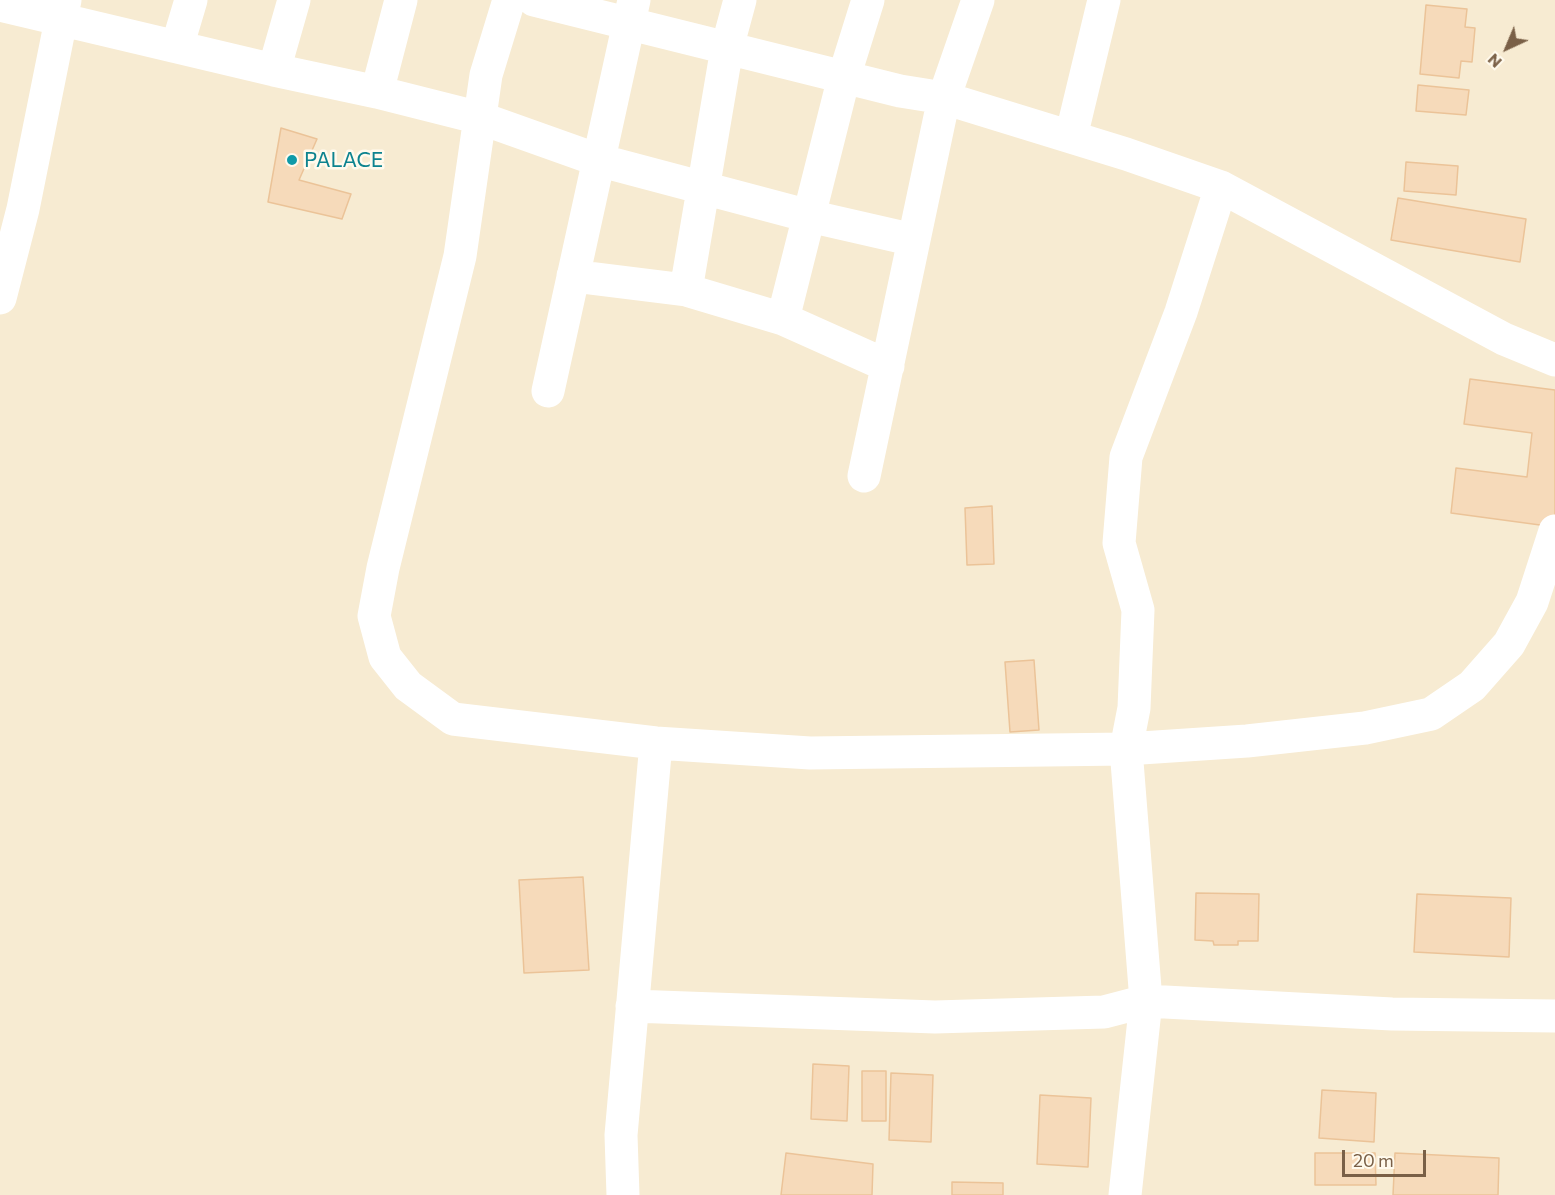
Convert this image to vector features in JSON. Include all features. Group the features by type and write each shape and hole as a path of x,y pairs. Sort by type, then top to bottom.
{"street":[{"path":"177,47 191,0"},
{"path":"274,70 294,0"},
{"path":"377,92 401,0"},
{"path":"508,0 486,75 460,256 383,567 374,616 385,657 408,686 453,719 656,743 810,753 1126,749 1247,741 1365,728 1431,714 1472,686 1509,644 1532,602 1547,581 1555,531"},
{"path":"534,0 631,12 727,48 900,91 944,98 1221,187 1504,339 1555,360"},
{"path":"686,290 727,48 740,0"},
{"path":"783,319 844,77 868,0"},
{"path":"864,476 944,98 978,0"},
{"path":"1071,137 1104,0"},
{"path":"0,5 62,10 177,47 377,92 480,118 598,160 809,216 914,240"},
{"path":"0,298 23,209 62,10"},
{"path":"548,391 631,12"},
{"path":"1125,1195 1146,1001 1126,749 1134,708 1138,610 1119,543 1126,457 1181,312 1221,187"},
{"path":"573,276 686,290 783,319 888,366"},
{"path":"623,1195 621,1135 656,743"},
{"path":"632,1006 935,1017 1104,1012 1146,1001 1392,1014 1555,1016"}],"shaded area":[{"path":"0,0 1555,0 1555,1195 0,1195"}],"building":[{"path":"1426,5 1467,9 1465,27 1475,28 1472,62 1461,61 1459,78 1420,74"},
{"path":"1418,85 1469,90 1466,115 1416,111"},
{"name":"PALACE","path":"281,128 317,139 299,180 351,194 342,219 268,202"},
{"path":"1406,162 1458,166 1456,195 1404,191"},
{"path":"1398,198 1526,219 1520,262 1391,240"},
{"path":"1470,379 1555,390 1555,527 1451,513 1456,468 1527,477 1532,433 1464,424"},
{"path":"992,506 994,564 967,565 965,508"},
{"path":"1034,660 1039,730 1010,732 1005,662"},
{"path":"583,877 589,970 524,973 519,880"},
{"path":"1196,893 1259,894 1258,941 1238,941 1238,945 1214,945 1213,941 1195,940"},
{"path":"1417,894 1511,898 1509,957 1414,952"},
{"path":"813,1064 849,1066 847,1121 811,1119"},
{"path":"862,1071 886,1071 886,1121 862,1121"},
{"path":"891,1073 933,1075 931,1142 889,1140"},
{"path":"1322,1090 1376,1093 1374,1142 1319,1138"},
{"path":"1040,1095 1091,1098 1088,1167 1037,1164"},
{"path":"786,1153 873,1164 872,1195 781,1195"},
{"path":"1315,1153 1375,1153 1376,1185 1315,1185"},
{"path":"1395,1153 1499,1158 1498,1195 1393,1195"},
{"path":"952,1182 1003,1183 1003,1195 952,1195"}],"place":[{"name":"PALACE","path":"292,160"}]}
